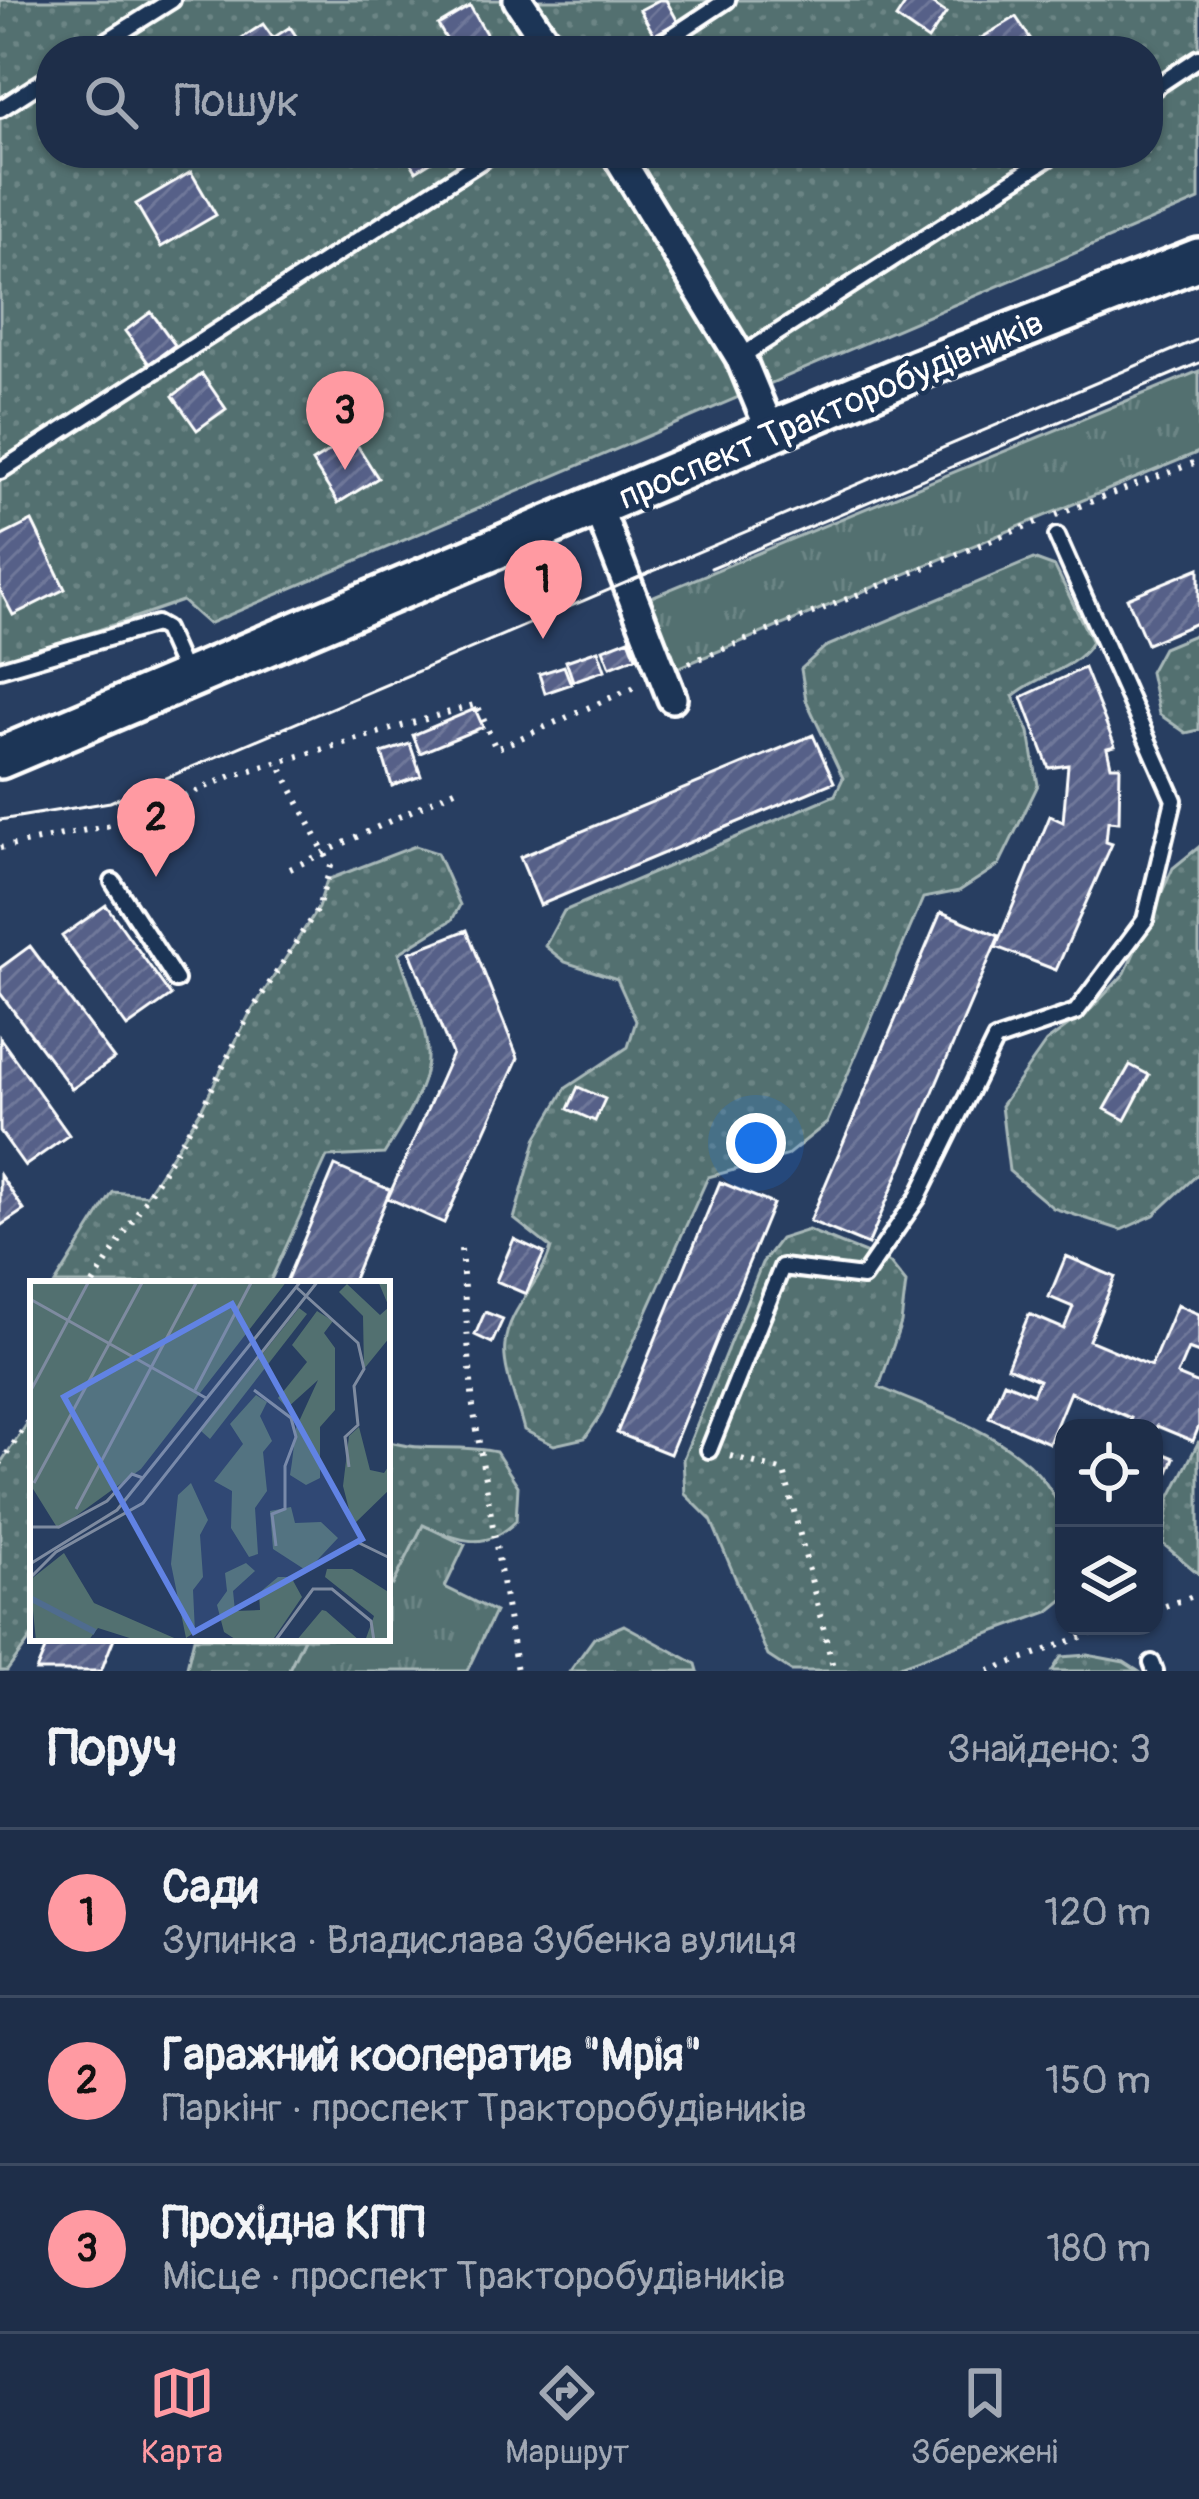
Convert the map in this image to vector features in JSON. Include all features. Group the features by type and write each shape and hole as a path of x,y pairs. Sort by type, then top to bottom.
{"main road":[{"name":"проспект Тракторобудівників","path":"0,758 917,370 1199,259"}],"street":[{"path":"518,0 542,36"},
{"path":"625,168 740,357 772,434"},
{"path":"598,508 667,686"}],"lane":[{"path":"115,36 172,0"},
{"path":"673,36 728,0"},
{"path":"1163,82 1199,58"},
{"path":"0,109 36,86"},
{"path":"0,471 471,168"},
{"path":"740,357 1033,168"},
{"path":"709,1450 782,1267 863,1277 918,1197 995,1040 1076,1012 1145,920 1174,800 1058,536"},
{"path":"0,669 156,624 165,629 186,678"},
{"path":"113,882 176,980"}],"path":[{"path":"0,848 125,823 231,776 477,704 496,749 667,686 826,604 1199,461"},
{"path":"95,1281 201,1110 249,1015 318,908 331,866 278,762"},
{"path":"290,869 459,788"},
{"path":"461,1249 473,1407 517,1671"},
{"path":"0,1464 30,1419"},
{"path":"709,1450 784,1471 834,1671"},
{"path":"1163,1607 1199,1594"},
{"path":"989,1671 1087,1635"}],"green space":[{"path":"0,0 1199,0 1199,200 208,624 182,601 0,664"},
{"path":"1199,371 1199,452 673,670 644,600"},
{"path":"1033,559 1055,567 1092,642 1077,659 1013,696 1029,732 1038,785 999,865 959,891 923,898 827,1123 786,1156 708,1177 600,1416 585,1438 554,1445 524,1430 508,1376 505,1344 512,1319 551,1248 514,1219 537,1137 566,1088 628,1047 636,1021 617,979 565,962 545,946 564,911 835,795 843,778 806,700 801,669 825,647"},
{"path":"1199,633 1199,730 1186,733 1159,714 1150,672 1163,648"},
{"path":"415,846 437,853 460,905 452,920 399,953 420,1014 427,1056 417,1096 384,1154 327,1157 270,1281 57,1281 113,1192 146,1195 201,1110 249,1015 318,908 327,880"},
{"path":"1199,847 1199,1173 1154,1215 1121,1230 1053,1208 1009,1171 1001,1106 1046,1042 1091,1009 1125,973 1173,868"},
{"path":"808,1230 890,1263 906,1283 901,1323 879,1387 989,1436 1037,1472 1055,1499 1055,1606 1048,1612 886,1671 791,1671 768,1656 711,1520 685,1494 683,1459 762,1263 780,1239"},
{"path":"30,1419 30,1639 7,1671 0,1671 0,1464"},
{"path":"1199,1441 1199,1574 1163,1544 1170,1498"},
{"path":"390,1442 496,1452 518,1486 516,1521 493,1537 471,1541 423,1525 393,1585"},
{"path":"423,1525 465,1545 445,1587 495,1612 467,1671 288,1671 303,1641 390,1641 393,1584"},
{"path":"624,1625 696,1664 698,1671 570,1671 594,1638"},
{"path":"193,1641 303,1641 288,1671 186,1671"},
{"path":"1087,1655 1124,1662 1138,1671 1052,1671 1061,1657"}],"building":[{"path":"666,0 678,22 654,35 640,10"},
{"path":"908,0 927,0 946,13 931,36 922,36 896,18"},
{"path":"470,6 487,36 444,36 438,25"},
{"path":"1016,17 1029,36 985,36"},
{"path":"263,24 272,36 245,36"},
{"path":"191,172 216,215 161,247 136,204"},
{"path":"151,312 175,345 149,364 125,331"},
{"path":"202,374 226,409 197,430 173,396"},
{"path":"352,437 378,478 338,503 312,462"},
{"path":"32,521 65,589 13,615 0,590 0,537"},
{"path":"1199,568 1199,622 1147,644 1127,598"},
{"path":"629,639 636,657 610,667 603,649"},
{"path":"598,650 605,670 573,681 566,661"},
{"path":"564,666 571,684 545,693 539,674"},
{"path":"1084,668 1115,746 1107,748 1111,766 1120,766 1119,822 1108,821 1106,842 1112,844 1056,970 996,947 1050,816 1063,822 1068,765 1049,768 1022,697"},
{"path":"475,709 483,727 420,753 413,735"},
{"path":"813,735 834,782 540,905 520,857"},
{"path":"410,744 421,776 392,786 382,753"},
{"path":"106,905 171,996 127,1027 62,936"},
{"path":"941,912 999,936 868,1245 810,1221"},
{"path":"467,930 518,1058 444,1223 388,1198 452,1054 410,952"},
{"path":"30,946 114,1059 72,1089 0,993 0,968"},
{"path":"0,1038 69,1135 25,1166 0,1131"},
{"path":"1130,1065 1149,1075 1125,1120 1105,1109"},
{"path":"578,1087 605,1099 595,1121 568,1109"},
{"path":"335,1166 390,1190 352,1281 286,1281"},
{"path":"0,1175 24,1210 0,1226"},
{"path":"720,1182 773,1204 670,1454 617,1433"},
{"path":"514,1239 544,1253 526,1294 496,1281"},
{"path":"1066,1256 1115,1277 1089,1340 1151,1366 1177,1305 1199,1314 1199,1353 1188,1349 1177,1375 1199,1384 1199,1426 1193,1441 1163,1428 1163,1419 1131,1419 1070,1392 1049,1443 989,1417 1004,1382 1033,1394 1039,1380 1007,1367 1029,1314 1064,1329 1073,1307 1049,1297"},
{"path":"485,1312 503,1319 492,1343 475,1335"},
{"path":"1163,1454 1174,1458 1163,1485"},
{"path":"49,1641 113,1641 101,1671 36,1671"}],"tram line":[{"path":"0,820 110,802 1199,339"},
{"path":"711,568 1199,363"}],"place":[{"name":"Прохідна КПП","path":"345,470"},
{"name":"Сади","path":"543,639"},
{"name":"Гаражний кооператив \"Мрія\"","path":"156,877"}]}
